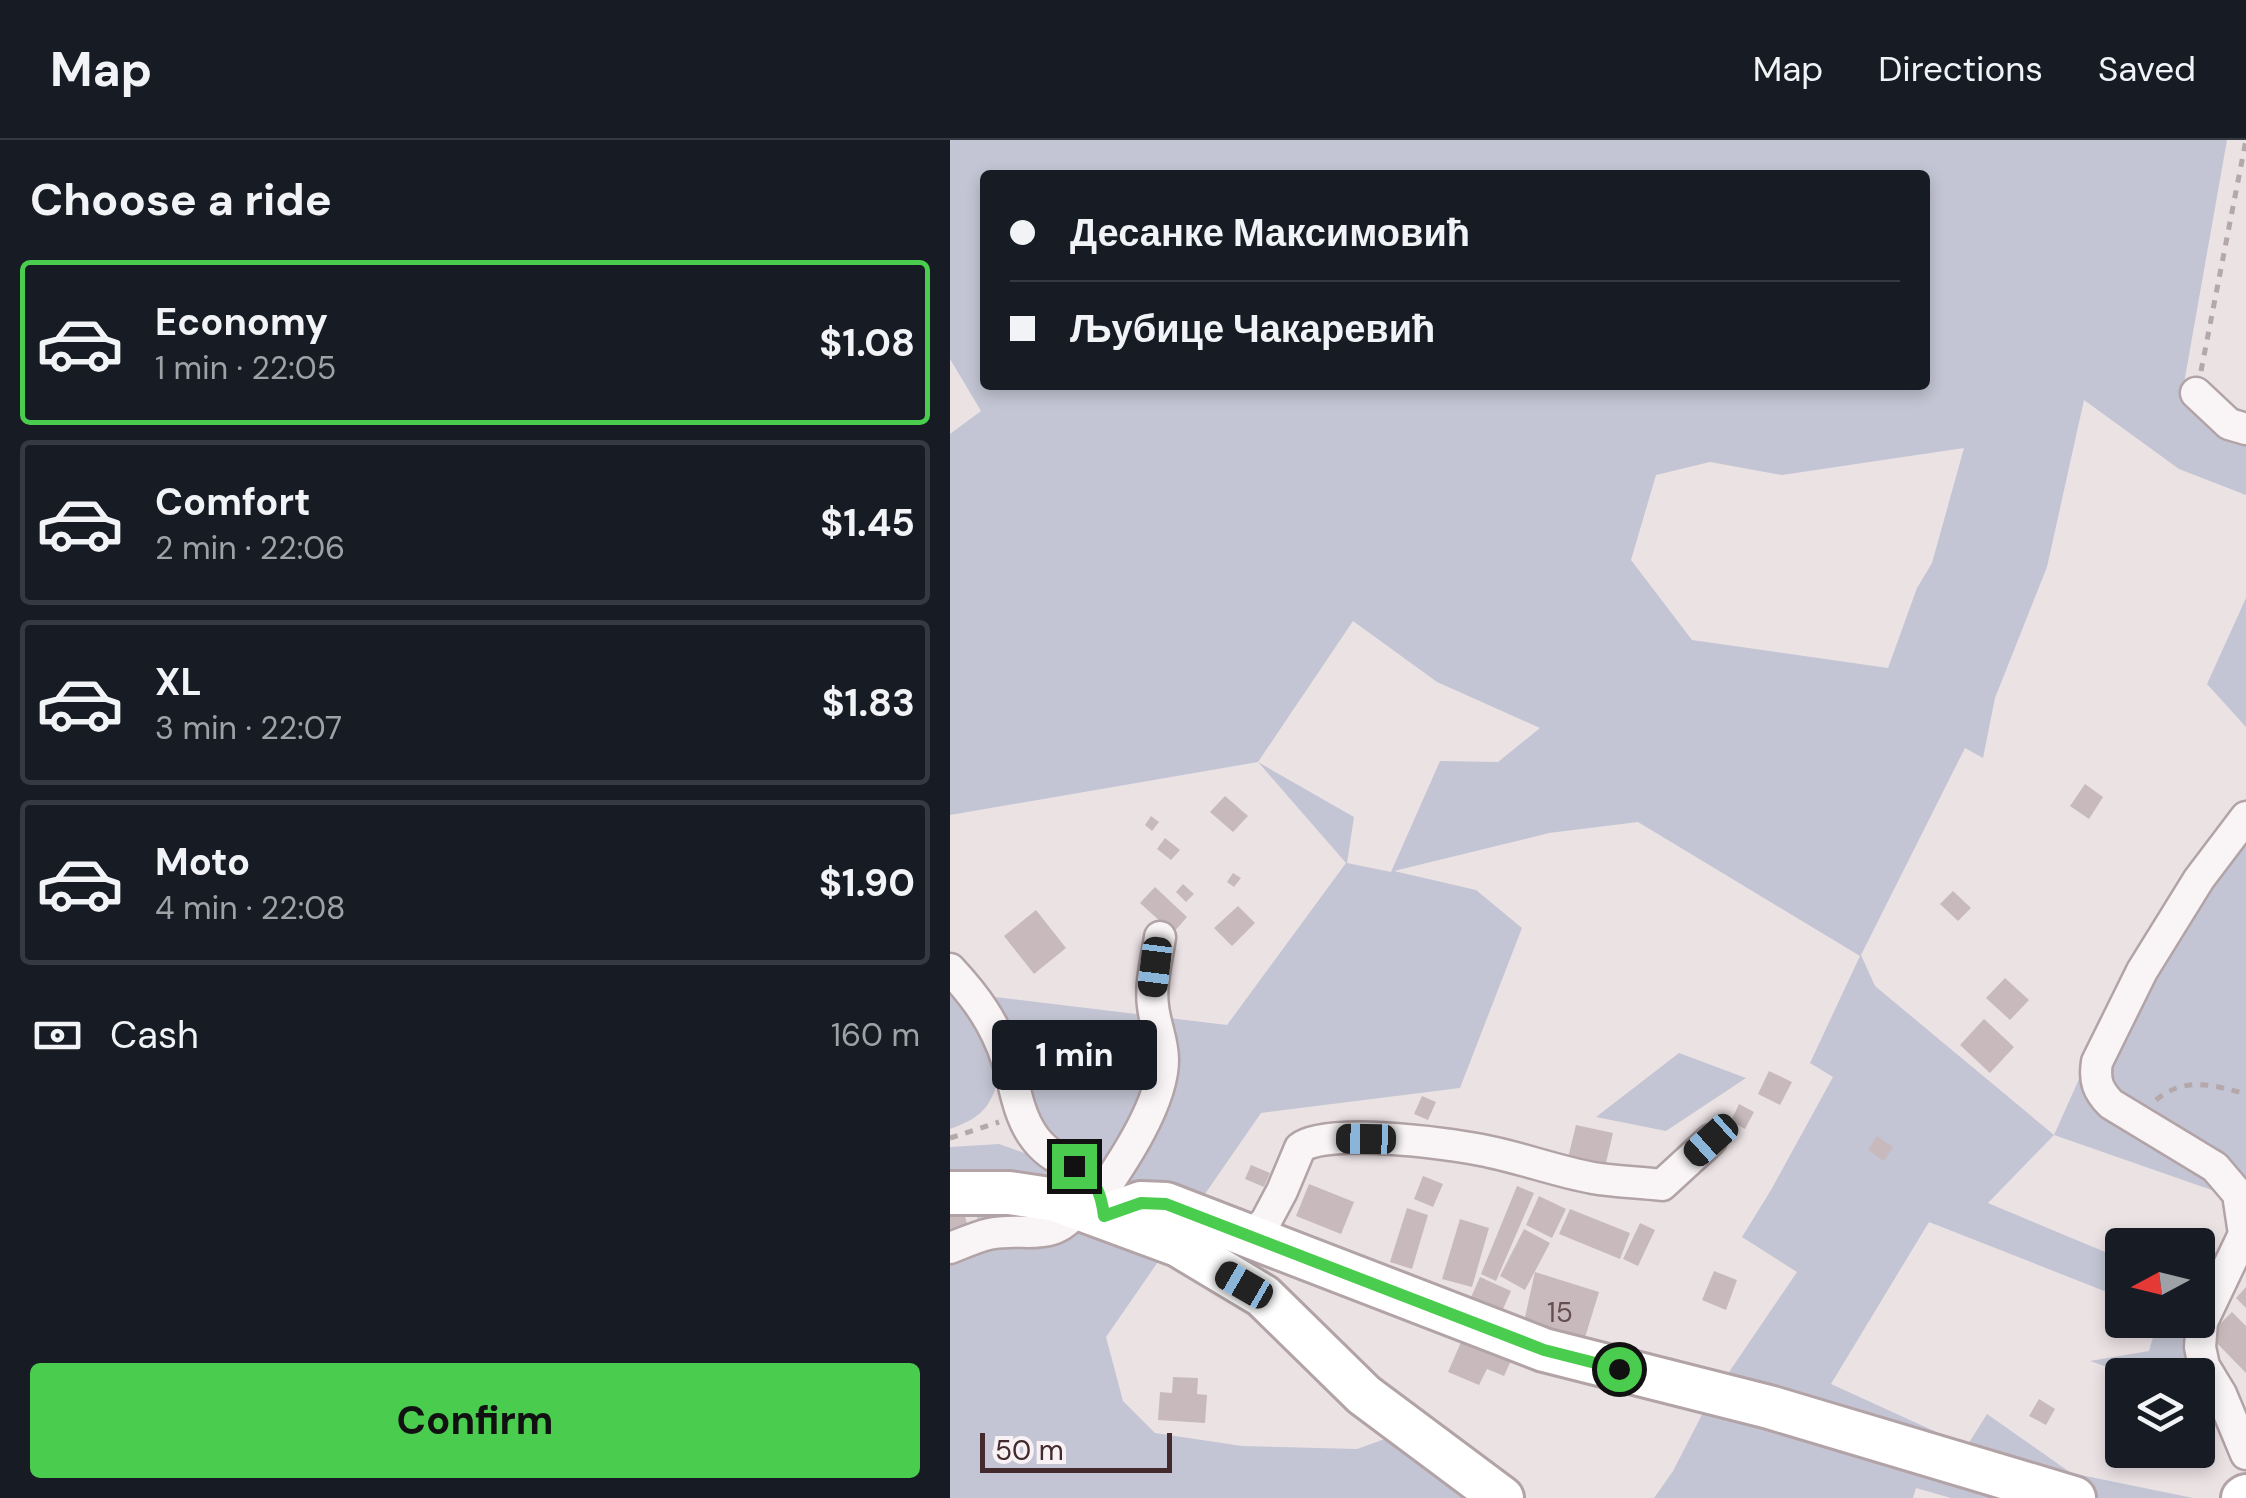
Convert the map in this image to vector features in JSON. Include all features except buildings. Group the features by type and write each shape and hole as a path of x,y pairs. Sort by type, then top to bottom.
{"street":[{"path":"2196,393 2229,424 2246,430"},
{"path":"2246,817 2199,878 2142,970 2097,1062 2095,1077 2099,1092 2111,1104 2215,1166 2238,1194 2244,1234 2202,1322 2200,1346 2204,1366 2222,1394 2246,1454"},
{"path":"950,1248 992,1233 1030,1234 1056,1228 1095,1206 1131,1147 1156,1092 1163,1065 1152,994 1160,936"},
{"path":"950,969 992,1022 1008,1063 1021,1115 1044,1149 1092,1178 1095,1206"},
{"path":"1251,1236 1266,1221 1300,1148 1308,1142 1342,1138 1426,1142 1481,1150 1594,1178 1662,1184 1711,1140"},
{"path":"950,1193 1022,1194 1095,1206 1157,1202 1544,1350 1769,1407 2074,1498"},
{"path":"1095,1206 1178,1245 1264,1296 1364,1394 1502,1498"}],"path":[{"path":"2196,393 2246,140"},
{"path":"2134,1118 2168,1090 2201,1082 2246,1094"},
{"path":"950,1138 1021,1115"}],"shaded area":[{"path":"950,140 2227,140 2183,389 2246,411 2246,495 2179,469 2084,400 2047,567 1995,698 1983,758 1965,748 1861,955 1875,986 2054,1135 1988,1203 2105,1252 2105,1291 1929,1222 1831,1384 1967,1446 1987,1414 2071,1473 2193,1498 1951,1498 1916,1488 1913,1498 1654,1498 1673,1471 1708,1403 1797,1272 1742,1237 1833,1077 1810,1063 1860,956 1638,822 1549,833 1394,871 1476,890 1522,928 1460,1088 1261,1113 1106,1337 1123,1401 1155,1433 1242,1446 1357,1449 1393,1436 1464,1498 950,1498 950,1253 980,1231 974,1204 950,1188 950,1147 999,1144 1059,1165 995,997 1227,1025 1346,863 1258,762 950,815 950,434 981,411 950,359","holes":["1964,448 1932,563 1917,588 1888,668 1692,640 1631,560 1656,475 1710,462 1782,475","1353,621 1437,682 1540,728 1498,762 1440,761 1391,872 1347,863 1354,817 1258,762"]},
{"path":"2246,598 2246,727 2207,684"},
{"path":"2246,834 2246,1202 2054,1135 2117,994 2178,884"},
{"path":"950,979 1002,1067 986,1107 950,1129"},
{"path":"1679,1053 1746,1078 1666,1131 1596,1117"},
{"path":"2246,1221 2215,1293 2215,1253"},
{"path":"2153,1338 2196,1338 2190,1351 2193,1358 2108,1358 2149,1351"}],"route":[{"path":"1074,1166 1092,1178 1101,1194 1104,1216 1141,1203 1166,1204 1544,1350 1619,1369"}]}
